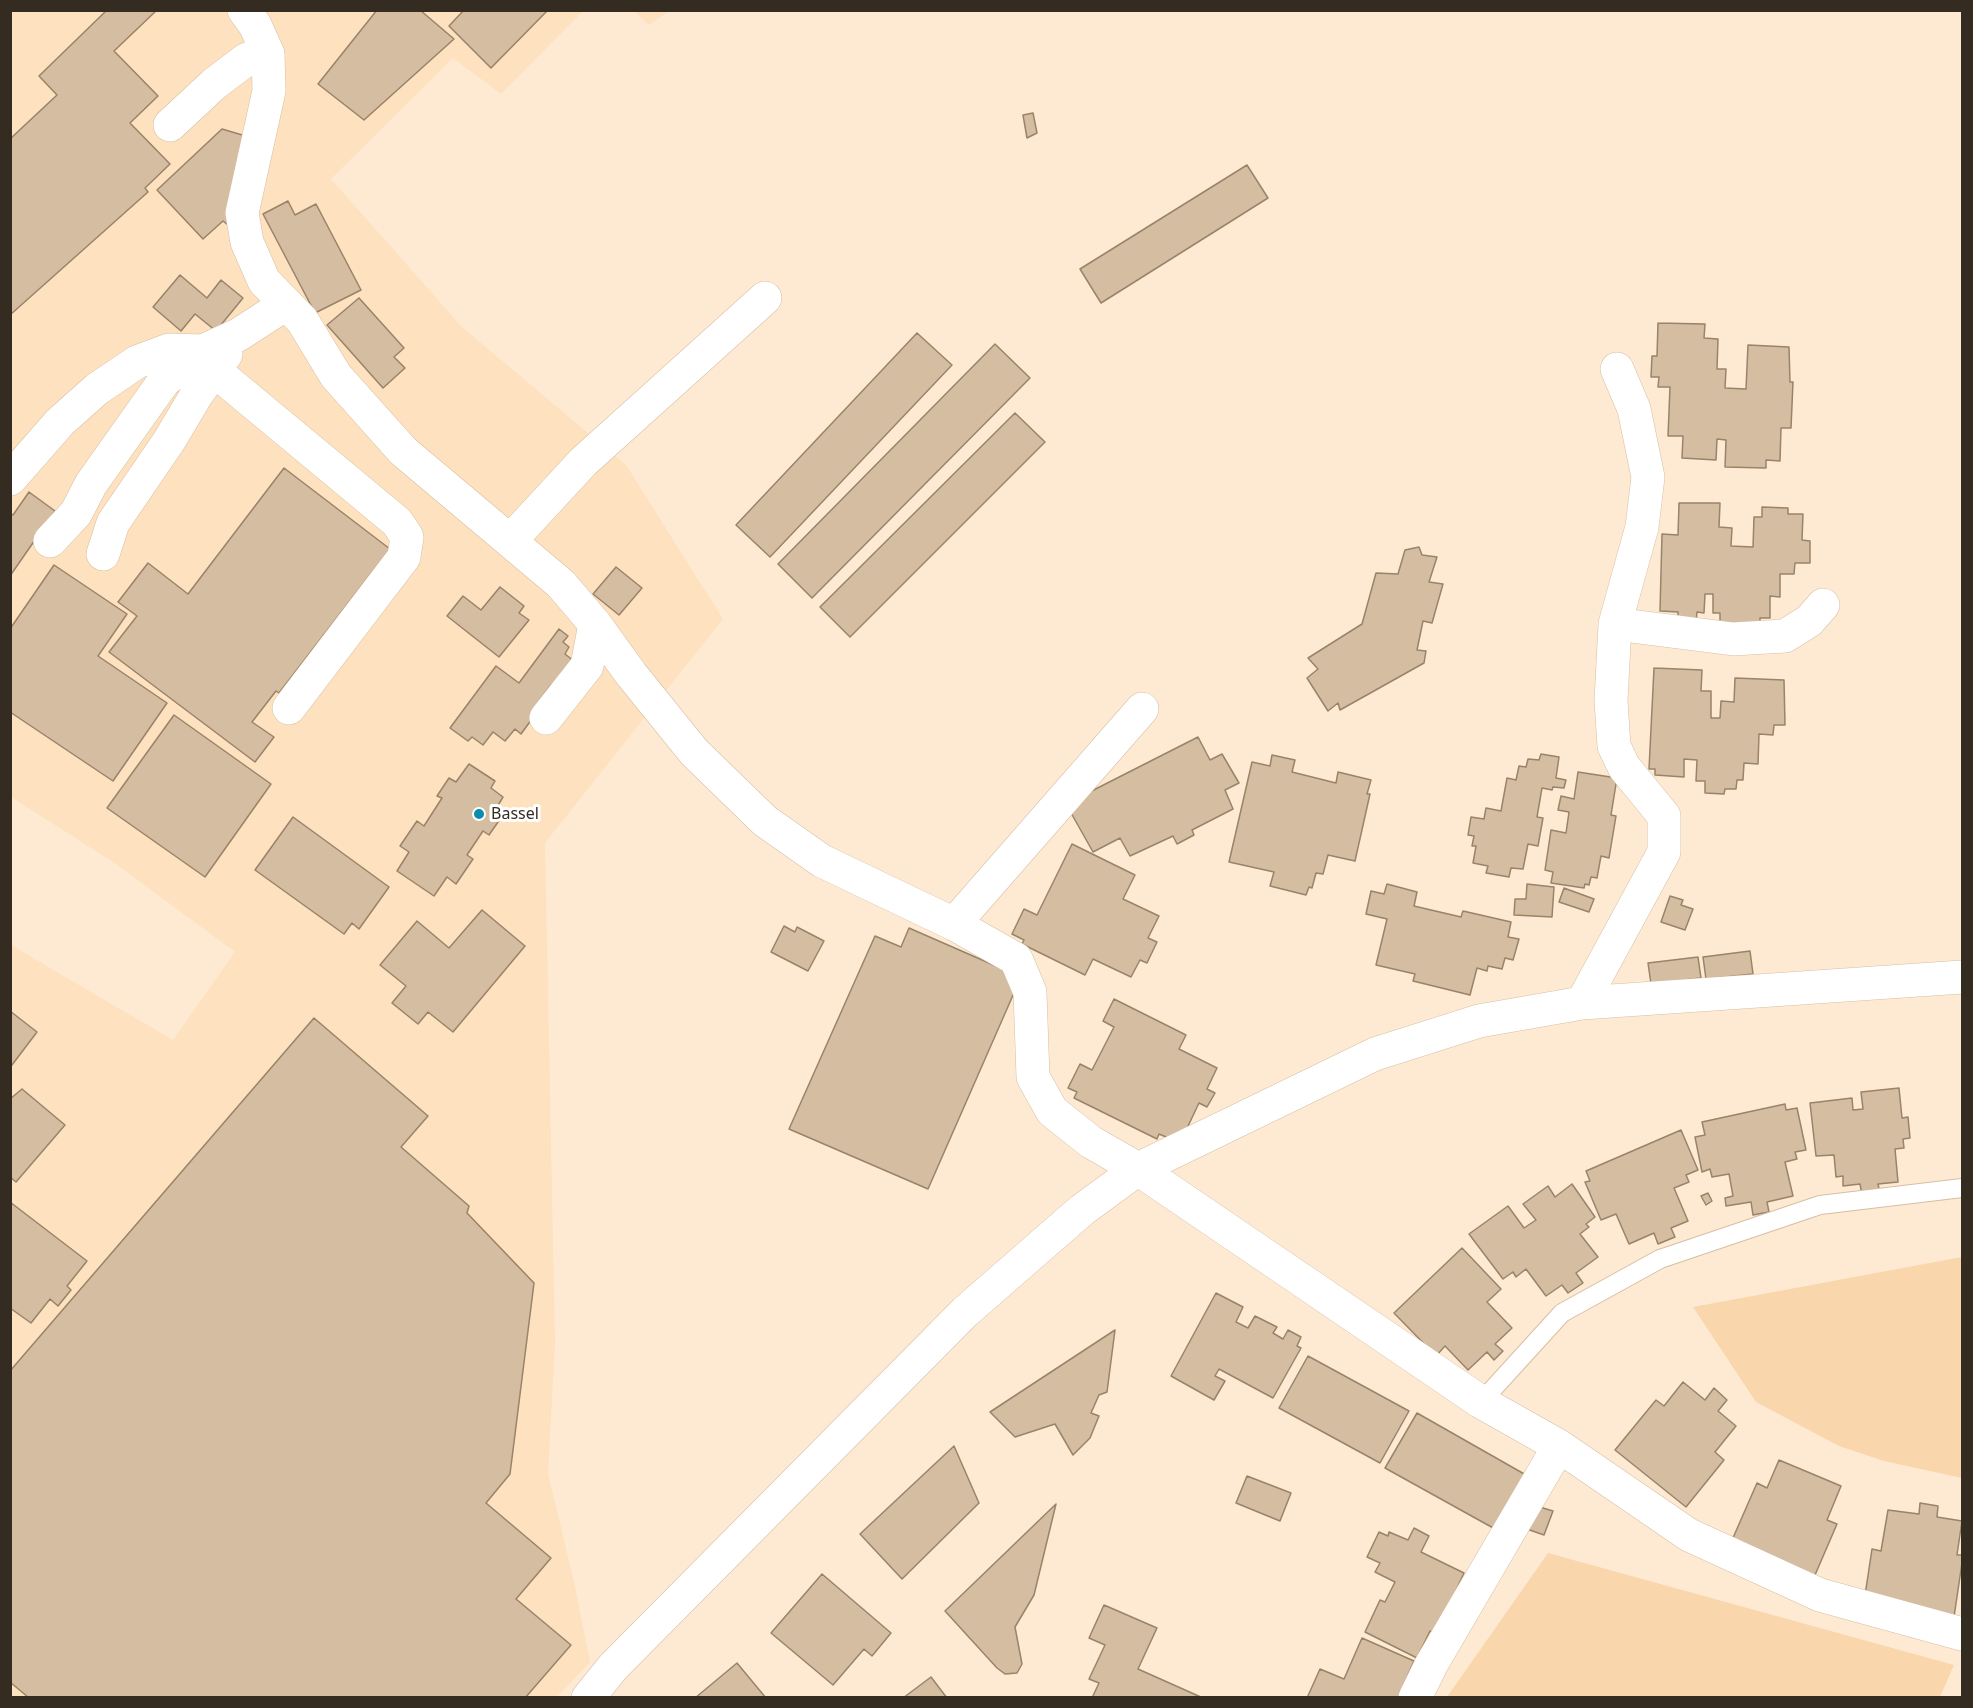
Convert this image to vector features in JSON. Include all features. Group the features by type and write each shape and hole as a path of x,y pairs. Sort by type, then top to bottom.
{"street":[{"path":"170,125 214,84 247,59 260,25"},
{"path":"260,25 269,91 242,213 247,243 264,281 302,320 336,376 403,451 561,584 596,624 631,674 694,752 765,821 822,861 954,924 1016,959 1030,992 1033,1077 1052,1111 1091,1142 1138,1168 1481,1402 1559,1446 1689,1535 1820,1595 1962,1634"},
{"path":"510,541 583,462 765,298"},
{"path":"50,541 76,513 91,484 164,381 209,361 238,335 286,304"},
{"path":"10,479 60,422 97,390 137,362 169,350 209,361 397,522 407,537 404,557 289,708"},
{"path":"103,554 113,523 169,441 196,394 209,361"},
{"path":"1582,1003 1664,852 1664,816 1624,767 1614,746 1611,701 1615,624 1642,527 1648,477 1634,409 1617,369"},
{"path":"1615,624 1733,639 1785,636 1809,621 1822,605"},
{"path":"546,718 587,666 596,624"},
{"path":"954,924 1142,709"},
{"path":"588,1698 612,1667 965,1312 1082,1210 1138,1168 1375,1054 1479,1021 1582,1003 1962,977"},
{"path":"1415,1698 1431,1665 1559,1446"},
{"path":"612,1667 623,1698"}],"lane":[{"path":"1481,1402 1562,1313 1660,1259 1820,1205 1962,1188"}],"shaded area":[{"path":"11,11 583,11 501,94 453,58 331,179 462,327 626,465 723,619 545,843 555,1343 548,1473 590,1662 557,1697 11,1698 11,945 173,1040 235,952 116,864 11,797"},
{"path":"634,11 669,11 649,25"},
{"path":"1962,1257 1962,1478 1884,1461 1839,1446 1756,1402 1693,1307"},
{"path":"1548,1553 1954,1665 1940,1697 1447,1697"}],"building":[{"path":"107,10 157,10 114,51 158,96 130,123 170,164 145,188 148,192 10,315 10,139 57,95 39,76"},
{"path":"377,10 420,10 454,39 364,120 318,84"},
{"path":"464,10 548,10 491,68 449,26"},
{"path":"1033,113 1037,133 1027,138 1023,115"},
{"path":"222,129 249,137 228,225 223,221 203,239 157,190"},
{"path":"1247,165 1268,198 1101,303 1080,269"},
{"path":"288,201 295,215 316,204 361,290 315,313 263,214"},
{"path":"180,275 207,298 221,280 243,298 216,331 195,314 181,331 153,307"},
{"path":"359,298 404,348 394,357 405,368 383,388 327,325"},
{"path":"1658,323 1705,324 1704,338 1718,339 1717,369 1726,369 1725,388 1746,389 1748,345 1789,347 1790,382 1793,382 1791,428 1781,428 1780,461 1766,460 1766,468 1725,467 1726,440 1717,439 1716,460 1682,458 1683,436 1668,436 1670,387 1658,387 1659,377 1651,377 1652,356 1657,356"},
{"path":"917,333 952,365 770,557 736,525"},
{"path":"995,344 1030,378 812,598 778,564"},
{"path":"1015,413 1045,442 850,637 820,607"},
{"path":"284,468 390,549 279,693 276,691 252,722 274,737 255,762 109,652 137,616 118,602 148,563 188,594"},
{"path":"29,492 55,511 10,576 10,513 13,515"},
{"path":"1679,503 1720,503 1719,527 1732,528 1731,546 1753,547 1754,517 1762,517 1762,507 1788,508 1788,514 1803,514 1802,540 1810,541 1810,563 1795,563 1794,574 1780,574 1780,597 1770,596 1770,618 1760,618 1760,629 1720,629 1720,613 1713,613 1713,594 1705,594 1704,613 1697,612 1696,622 1678,622 1678,612 1660,611 1662,534 1678,535"},
{"path":"1419,547 1422,555 1437,557 1429,582 1443,584 1432,623 1423,621 1417,650 1426,651 1424,663 1340,710 1338,703 1328,711 1307,678 1318,669 1308,658 1362,624 1376,573 1398,574 1405,550"},
{"path":"54,565 127,614 98,656 167,703 113,781 10,712 10,629"},
{"path":"616,567 642,588 619,615 593,594"},
{"path":"500,587 524,606 519,613 529,620 499,657 447,616 463,596 481,610"},
{"path":"559,629 568,636 563,642 569,647 565,654 574,661 554,688 551,685 533,709 537,712 521,734 515,729 505,741 493,732 483,745 472,737 468,741 450,728 496,666 519,683"},
{"path":"1654,668 1702,670 1701,691 1711,691 1711,718 1720,718 1721,701 1734,702 1735,678 1784,680 1785,725 1774,725 1773,735 1759,734 1758,764 1744,763 1743,780 1737,780 1736,789 1725,789 1724,794 1705,793 1705,781 1696,781 1697,760 1684,759 1684,777 1655,775 1655,769 1649,769"},
{"path":"174,715 271,784 205,877 107,808"},
{"path":"1198,737 1210,760 1222,754 1239,783 1225,790 1233,809 1192,830 1194,835 1177,844 1173,836 1130,856 1120,838 1093,852 1066,804"},
{"path":"1541,754 1559,757 1556,778 1566,780 1564,788 1553,787 1552,790 1542,788 1537,817 1543,818 1538,846 1528,844 1523,869 1511,868 1509,877 1486,873 1488,866 1473,863 1476,846 1472,846 1474,836 1468,835 1471,817 1484,819 1486,808 1501,811 1507,778 1516,780 1519,766 1526,767 1528,759 1539,760"},
{"path":"1272,755 1295,760 1292,772 1336,783 1338,772 1371,780 1355,861 1328,855 1323,874 1316,873 1312,888 1309,887 1306,895 1270,886 1274,872 1229,862 1252,762 1270,766"},
{"path":"469,764 495,781 491,788 503,797 497,807 505,812 489,835 483,831 467,855 473,859 456,884 447,877 434,896 397,871 409,852 400,846 417,821 424,826 442,798 437,796 449,778 456,782"},
{"path":"1578,772 1617,778 1611,815 1616,816 1609,858 1601,856 1597,878 1591,877 1589,885 1585,884 1584,888 1551,883 1553,872 1545,870 1551,830 1566,833 1569,812 1558,810 1561,796 1574,799"},
{"path":"293,817 389,887 359,929 352,923 344,934 255,870"},
{"path":"1072,844 1135,875 1123,899 1159,916 1148,938 1157,942 1147,963 1140,960 1131,977 1093,959 1085,975 1022,944 1024,940 1012,934 1024,909 1037,915"},
{"path":"1387,884 1417,892 1414,906 1461,917 1463,911 1511,922 1508,937 1519,939 1513,960 1505,958 1502,969 1488,966 1487,971 1477,968 1470,995 1413,981 1415,974 1376,965 1387,919 1366,914 1371,891 1384,894"},
{"path":"1527,884 1554,887 1552,917 1514,915 1515,899 1526,899"},
{"path":"1564,888 1594,899 1589,912 1559,902"},
{"path":"1670,896 1683,900 1681,905 1693,909 1685,930 1661,922"},
{"path":"482,910 525,946 453,1032 428,1012 418,1024 392,1003 406,986 380,965 417,921 449,948"},
{"path":"784,926 795,932 797,927 824,941 808,971 771,952"},
{"path":"909,928 1021,977 928,1189 789,1129 875,936 901,947"},
{"path":"1750,951 1753,974 1706,979 1703,957"},
{"path":"1698,957 1701,978 1651,984 1648,963"},
{"path":"1114,999 1186,1035 1179,1049 1217,1068 1207,1089 1215,1093 1207,1107 1199,1103 1180,1143 1159,1134 1157,1139 1074,1098 1077,1092 1068,1088 1080,1064 1092,1070 1114,1027 1103,1021"},
{"path":"10,1011 37,1032 12,1065 10,1064"},
{"path":"314,1018 428,1116 401,1147 469,1206 467,1213 534,1283 510,1474 486,1503 551,1558 516,1599 571,1645 525,1698 29,1698 10,1682 10,1371"},
{"path":"1899,1088 1902,1118 1908,1117 1910,1138 1903,1139 1904,1148 1895,1149 1898,1182 1878,1184 1880,1193 1862,1195 1860,1184 1843,1186 1843,1176 1836,1177 1834,1155 1816,1156 1810,1103 1852,1098 1853,1110 1863,1109 1861,1092"},
{"path":"22,1089 65,1125 16,1182 10,1177 10,1099"},
{"path":"1785,1104 1786,1110 1797,1108 1806,1150 1795,1152 1797,1159 1785,1162 1793,1196 1767,1202 1769,1212 1753,1215 1751,1202 1726,1206 1725,1198 1733,1196 1729,1174 1712,1177 1710,1169 1702,1172 1695,1137 1705,1135 1702,1122"},
{"path":"1681,1130 1698,1170 1686,1175 1689,1182 1674,1188 1688,1221 1671,1228 1675,1237 1658,1244 1654,1233 1629,1244 1616,1214 1601,1220 1585,1182 1590,1181 1586,1171"},
{"path":"1572,1184 1595,1217 1586,1224 1589,1227 1580,1234 1598,1257 1576,1273 1583,1283 1568,1293 1562,1285 1546,1296 1526,1269 1516,1277 1513,1272 1503,1279 1469,1234 1508,1206 1524,1228 1536,1220 1523,1204 1548,1186 1555,1197"},
{"path":"1708,1193 1712,1201 1706,1205 1701,1196"},
{"path":"10,1202 87,1261 67,1286 71,1290 58,1306 50,1299 31,1323 10,1308"},
{"path":"1462,1248 1501,1289 1487,1302 1512,1328 1495,1344 1503,1351 1494,1360 1487,1352 1468,1370 1445,1346 1436,1356 1394,1313"},
{"path":"1216,1293 1243,1307 1236,1322 1248,1328 1255,1316 1277,1327 1273,1333 1283,1339 1288,1330 1301,1337 1297,1346 1301,1348 1273,1398 1219,1369 1215,1376 1225,1381 1214,1400 1171,1376"},
{"path":"1115,1330 1107,1392 1099,1395 1091,1413 1099,1416 1090,1438 1073,1455 1055,1424 1015,1437 990,1412"},
{"path":"1308,1356 1409,1411 1380,1463 1279,1408"},
{"path":"1683,1382 1705,1400 1714,1388 1727,1400 1718,1411 1736,1426 1715,1452 1724,1460 1686,1507 1615,1450 1656,1400 1664,1406"},
{"path":"1417,1413 1526,1475 1495,1529 1385,1468"},
{"path":"954,1446 979,1503 902,1579 860,1534"},
{"path":"1779,1460 1841,1486 1827,1520 1837,1524 1812,1582 1729,1547 1757,1483 1767,1488"},
{"path":"1247,1476 1291,1493 1280,1521 1236,1503"},
{"path":"1920,1503 1938,1506 1937,1517 1962,1521 1957,1555 1962,1555 1962,1563 1954,1617 1864,1602 1872,1549 1881,1551 1888,1510 1919,1514"},
{"path":"1056,1504 1034,1595 1015,1627 1022,1664 1017,1673 1005,1674 945,1611"},
{"path":"1533,1505 1553,1511 1544,1535 1524,1528"},
{"path":"1414,1528 1429,1536 1421,1552 1464,1573 1436,1634 1430,1631 1417,1658 1365,1632 1380,1600 1385,1602 1395,1582 1375,1572 1380,1563 1367,1557 1379,1532 1388,1536 1389,1532 1408,1540"},
{"path":"822,1574 891,1633 872,1656 864,1649 833,1685 771,1633"},
{"path":"1104,1605 1157,1628 1138,1669 1203,1698 1092,1698 1099,1683 1089,1679 1105,1645 1089,1638"},
{"path":"1362,1638 1414,1661 1398,1698 1307,1698 1320,1669 1344,1679"},
{"path":"737,1663 766,1698 695,1698"},
{"path":"931,1677 947,1698 903,1698"}],"place":[{"name":"Bassel","path":"479,814"}]}
